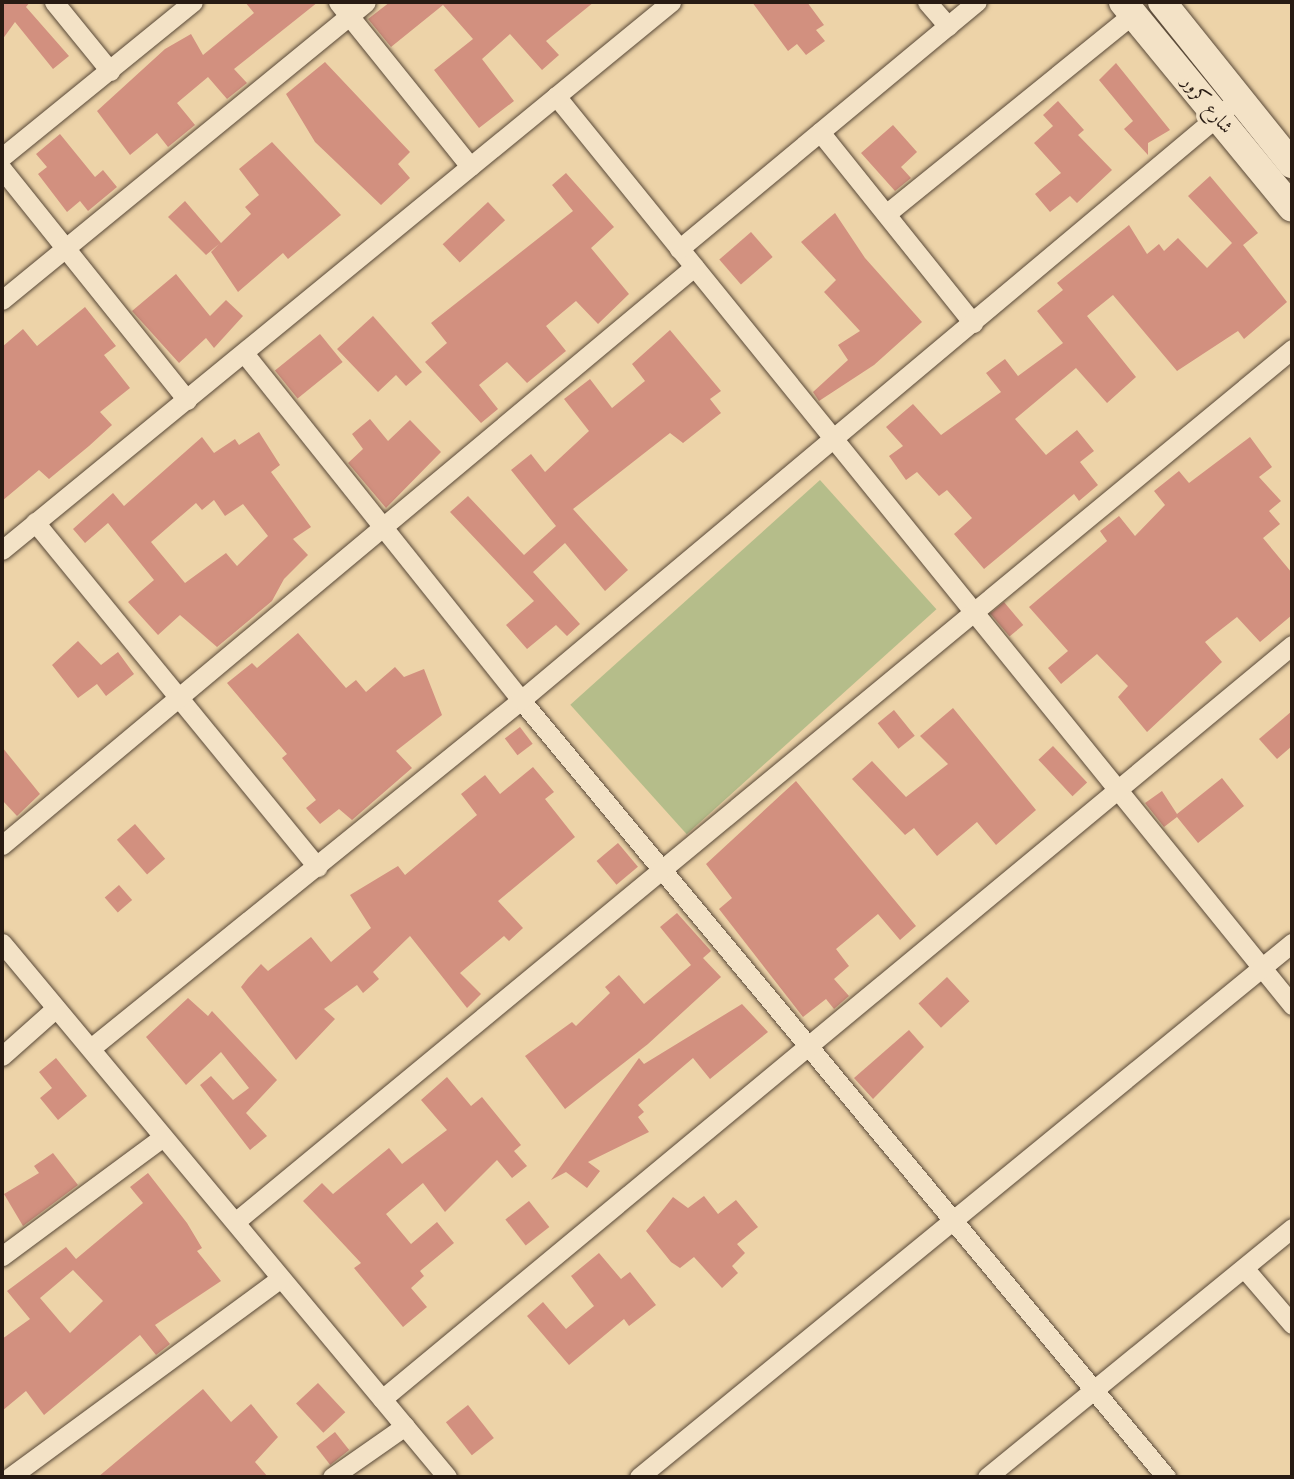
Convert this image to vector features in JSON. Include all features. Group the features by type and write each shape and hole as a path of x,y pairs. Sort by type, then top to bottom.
{"main road":[{"name":"شارع كرور","path":"1162,2 1289,154"},
{"name":"شارع كرور","path":"1128,8 1292,208"}],"street":[{"path":"54,2 110,71"},
{"path":"2,157 193,2"},
{"path":"2,300 344,9 366,2"},
{"path":"2,550 671,2"},
{"path":"927,2 948,26"},
{"path":"679,248 977,2"},
{"path":"886,214 1128,8"},
{"path":"344,9 470,166"},
{"path":"556,96 970,614 1292,1005"},
{"path":"91,1048 317,867 834,441 1240,97"},
{"path":"820,132 973,323"},
{"path":"1262,172 1289,154"},
{"path":"2,169 187,400"},
{"path":"2,845 694,267"},
{"path":"235,1222 1292,349"},
{"path":"244,353 521,700 1166,1477"},
{"path":"35,522 180,694 317,867"},
{"path":"382,1399 1113,789 1292,645"},
{"path":"2,943 447,1477"},
{"path":"639,1477 1292,943"},
{"path":"2,1056 56,1008"},
{"path":"2,1256 163,1137"},
{"path":"987,1477 1292,1228"},
{"path":"1244,1268 1292,1324"},
{"path":"10,1477 280,1279"},
{"path":"332,1477 405,1426"}],"green space":[{"path":"820,480 936,609 687,834 570,705"}],"building":[{"path":"2,2 30,2 26,7 69,56 53,69 15,22 2,40"},
{"path":"245,2 318,2 234,69 247,83 227,99 208,77 177,103 195,125 168,147 157,133 130,155 97,111 165,49 191,34 203,55 254,13"},
{"path":"390,2 594,2 546,41 559,55 542,70 510,34 482,59 514,101 479,128 434,70 473,39 443,5 391,47 368,19"},
{"path":"752,2 807,2 824,25 816,30 825,41 806,55 797,44 788,51"},
{"path":"325,62 410,152 398,164 410,178 381,205 315,142 286,94"},
{"path":"1116,63 1170,130 1148,143 1148,155 1124,129 1133,121 1099,80"},
{"path":"1058,101 1084,130 1078,135 1112,170 1077,203 1070,196 1050,212 1035,194 1061,173 1034,143 1053,126 1043,115"},
{"path":"893,125 917,152 901,167 911,178 895,191 861,153"},
{"path":"60,134 95,177 103,170 117,187 88,211 80,201 67,212 38,174 47,167 36,154"},
{"path":"272,142 341,215 288,259 283,253 238,292 211,252 219,244 206,255 168,217 185,201 221,243 251,214 245,207 259,195 239,169"},
{"path":"566,173 614,227 591,248 629,294 598,324 576,301 546,326 566,351 527,383 507,362 479,385 498,409 481,423 425,362 447,343 431,323 573,211 552,185"},
{"path":"1210,176 1258,233 1243,245 1287,302 1244,339 1238,331 1177,371 1113,295 1087,316 1136,377 1107,403 1076,368 1015,419 1046,455 1077,430 1094,451 1080,462 1098,485 1079,501 1074,494 984,569 954,534 972,518 947,490 939,496 917,472 906,480 889,456 903,446 886,427 913,404 941,435 1001,392 986,373 1005,359 1018,376 1063,343 1037,311 1063,290 1057,283 1129,225 1147,254 1159,244 1164,251 1178,238 1207,268 1232,243 1188,196"},
{"path":"488,202 505,220 460,263 443,244"},
{"path":"835,213 865,258 922,322 874,365 819,401 813,392 848,360 838,345 860,331 824,292 836,280 801,242"},
{"path":"751,232 773,257 741,284 719,260"},
{"path":"176,274 210,316 226,300 243,316 214,348 206,338 179,363 132,311"},
{"path":"85,307 116,346 104,355 130,388 100,412 112,425 89,446 49,479 39,470 2,501 2,347 23,329 37,346"},
{"path":"373,316 422,372 406,386 396,375 378,392 337,349"},
{"path":"670,330 721,391 710,399 721,413 683,443 670,433 573,509 628,570 605,591 565,543 533,572 580,624 567,636 556,625 527,649 506,625 534,601 450,512 468,496 524,555 556,526 511,470 531,454 545,472 589,431 564,399 590,379 612,408 645,381 632,364"},
{"path":"320,334 343,362 298,398 275,371"},
{"path":"370,419 388,441 410,420 441,452 386,508 348,463 363,449 352,434"},
{"path":"259,432 280,465 271,472 311,527 293,539 308,555 284,579 272,601 217,647 180,615 158,635 128,602 154,580 108,523 85,543 73,529 113,493 124,506 202,437 214,453 235,439 239,445","holes":["214,500 225,516 243,504 268,536 237,566 226,553 185,583 151,542 196,503 202,510"]},
{"path":"1250,437 1272,467 1259,477 1281,501 1269,511 1280,524 1263,538 1292,573 1292,615 1260,642 1237,617 1205,642 1222,662 1147,732 1118,697 1128,686 1097,654 1061,684 1048,668 1068,651 1029,607 1107,541 1100,531 1119,516 1135,536 1165,505 1154,491 1179,471 1189,483"},
{"path":"1004,602 1023,625 1009,637 990,614"},
{"path":"298,633 346,688 356,680 366,692 395,667 404,677 424,669 442,715 396,751 412,768 352,820 339,809 320,824 306,808 316,800 282,758 287,754 227,683 252,663 257,668"},
{"path":"78,641 101,665 118,652 134,674 106,696 97,684 78,698 52,665"},
{"path":"953,708 1036,810 996,845 977,822 937,856 914,828 905,835 852,779 872,761 906,797 948,764 920,736"},
{"path":"894,710 915,736 898,749 878,723"},
{"path":"1292,711 1292,746 1277,759 1259,739"},
{"path":"520,727 533,744 517,755 505,738"},
{"path":"1053,746 1087,783 1072,796 1038,760"},
{"path":"2,747 40,794 17,816 2,800"},
{"path":"533,767 554,792 545,799 575,837 498,901 523,928 509,941 504,936 460,973 481,994 467,1008 410,936 373,972 379,979 363,993 357,985 324,1009 335,1019 296,1060 241,987 248,978 261,964 268,971 311,937 331,962 371,928 350,895 398,866 405,875 477,815 461,794 485,775 500,794"},
{"path":"1222,778 1244,806 1198,843 1177,817 1164,827 1145,803 1162,791 1177,814"},
{"path":"796,781 916,926 900,940 878,914 836,949 849,966 834,979 849,996 834,1009 826,999 803,1017 719,909 732,898 706,864"},
{"path":"135,824 165,859 147,874 117,840"},
{"path":"618,843 638,867 616,885 597,861"},
{"path":"119,885 132,900 118,913 105,897"},
{"path":"677,913 711,951 703,958 721,977 648,1044 565,1109 525,1056 572,1022 576,1026 610,993 605,987 619,975 644,1004 691,965 660,927"},
{"path":"947,977 970,1001 941,1028 918,1004"},
{"path":"188,998 208,1016 212,1011 277,1080 246,1113 267,1136 250,1150 200,1085 211,1076 233,1100 249,1088 221,1052 186,1085 146,1037"},
{"path":"742,1004 768,1032 710,1079 693,1058 638,1105 644,1112 638,1117 649,1132 588,1162 600,1171 587,1188 566,1172 551,1180 639,1058 644,1064"},
{"path":"909,1030 924,1047 873,1099 854,1078"},
{"path":"56,1058 87,1096 58,1120 40,1098 52,1088 39,1072"},
{"path":"447,1077 471,1106 482,1097 521,1145 514,1151 527,1166 512,1178 497,1160 445,1212 423,1183 386,1214 411,1244 437,1222 454,1243 420,1271 424,1276 411,1288 427,1307 403,1327 354,1268 361,1263 303,1201 322,1183 333,1194 389,1148 402,1164 447,1130 421,1100"},
{"path":"53,1153 78,1185 23,1226 4,1194 39,1173 34,1166"},
{"path":"148,1173 187,1223 202,1248 197,1251 221,1281 155,1325 170,1344 156,1355 140,1335 44,1415 26,1391 2,1411 2,1339 30,1319 7,1291 66,1247 76,1259 143,1203 130,1187","holes":["73,1270 103,1301 70,1333 40,1298"]},
{"path":"704,1196 718,1214 736,1200 758,1227 737,1244 745,1253 732,1266 738,1273 722,1288 694,1257 680,1268 671,1262 646,1231 673,1197 688,1208"},
{"path":"529,1201 549,1227 526,1245 505,1219"},
{"path":"599,1253 621,1279 630,1272 656,1305 629,1326 624,1319 569,1365 527,1316 543,1302 566,1329 594,1306 571,1276"},
{"path":"318,1383 345,1412 323,1433 296,1403"},
{"path":"203,1389 231,1422 251,1404 278,1437 255,1462 268,1477 98,1477"},
{"path":"468,1405 494,1438 472,1455 446,1422"},
{"path":"335,1432 349,1450 330,1465 316,1447"}]}
